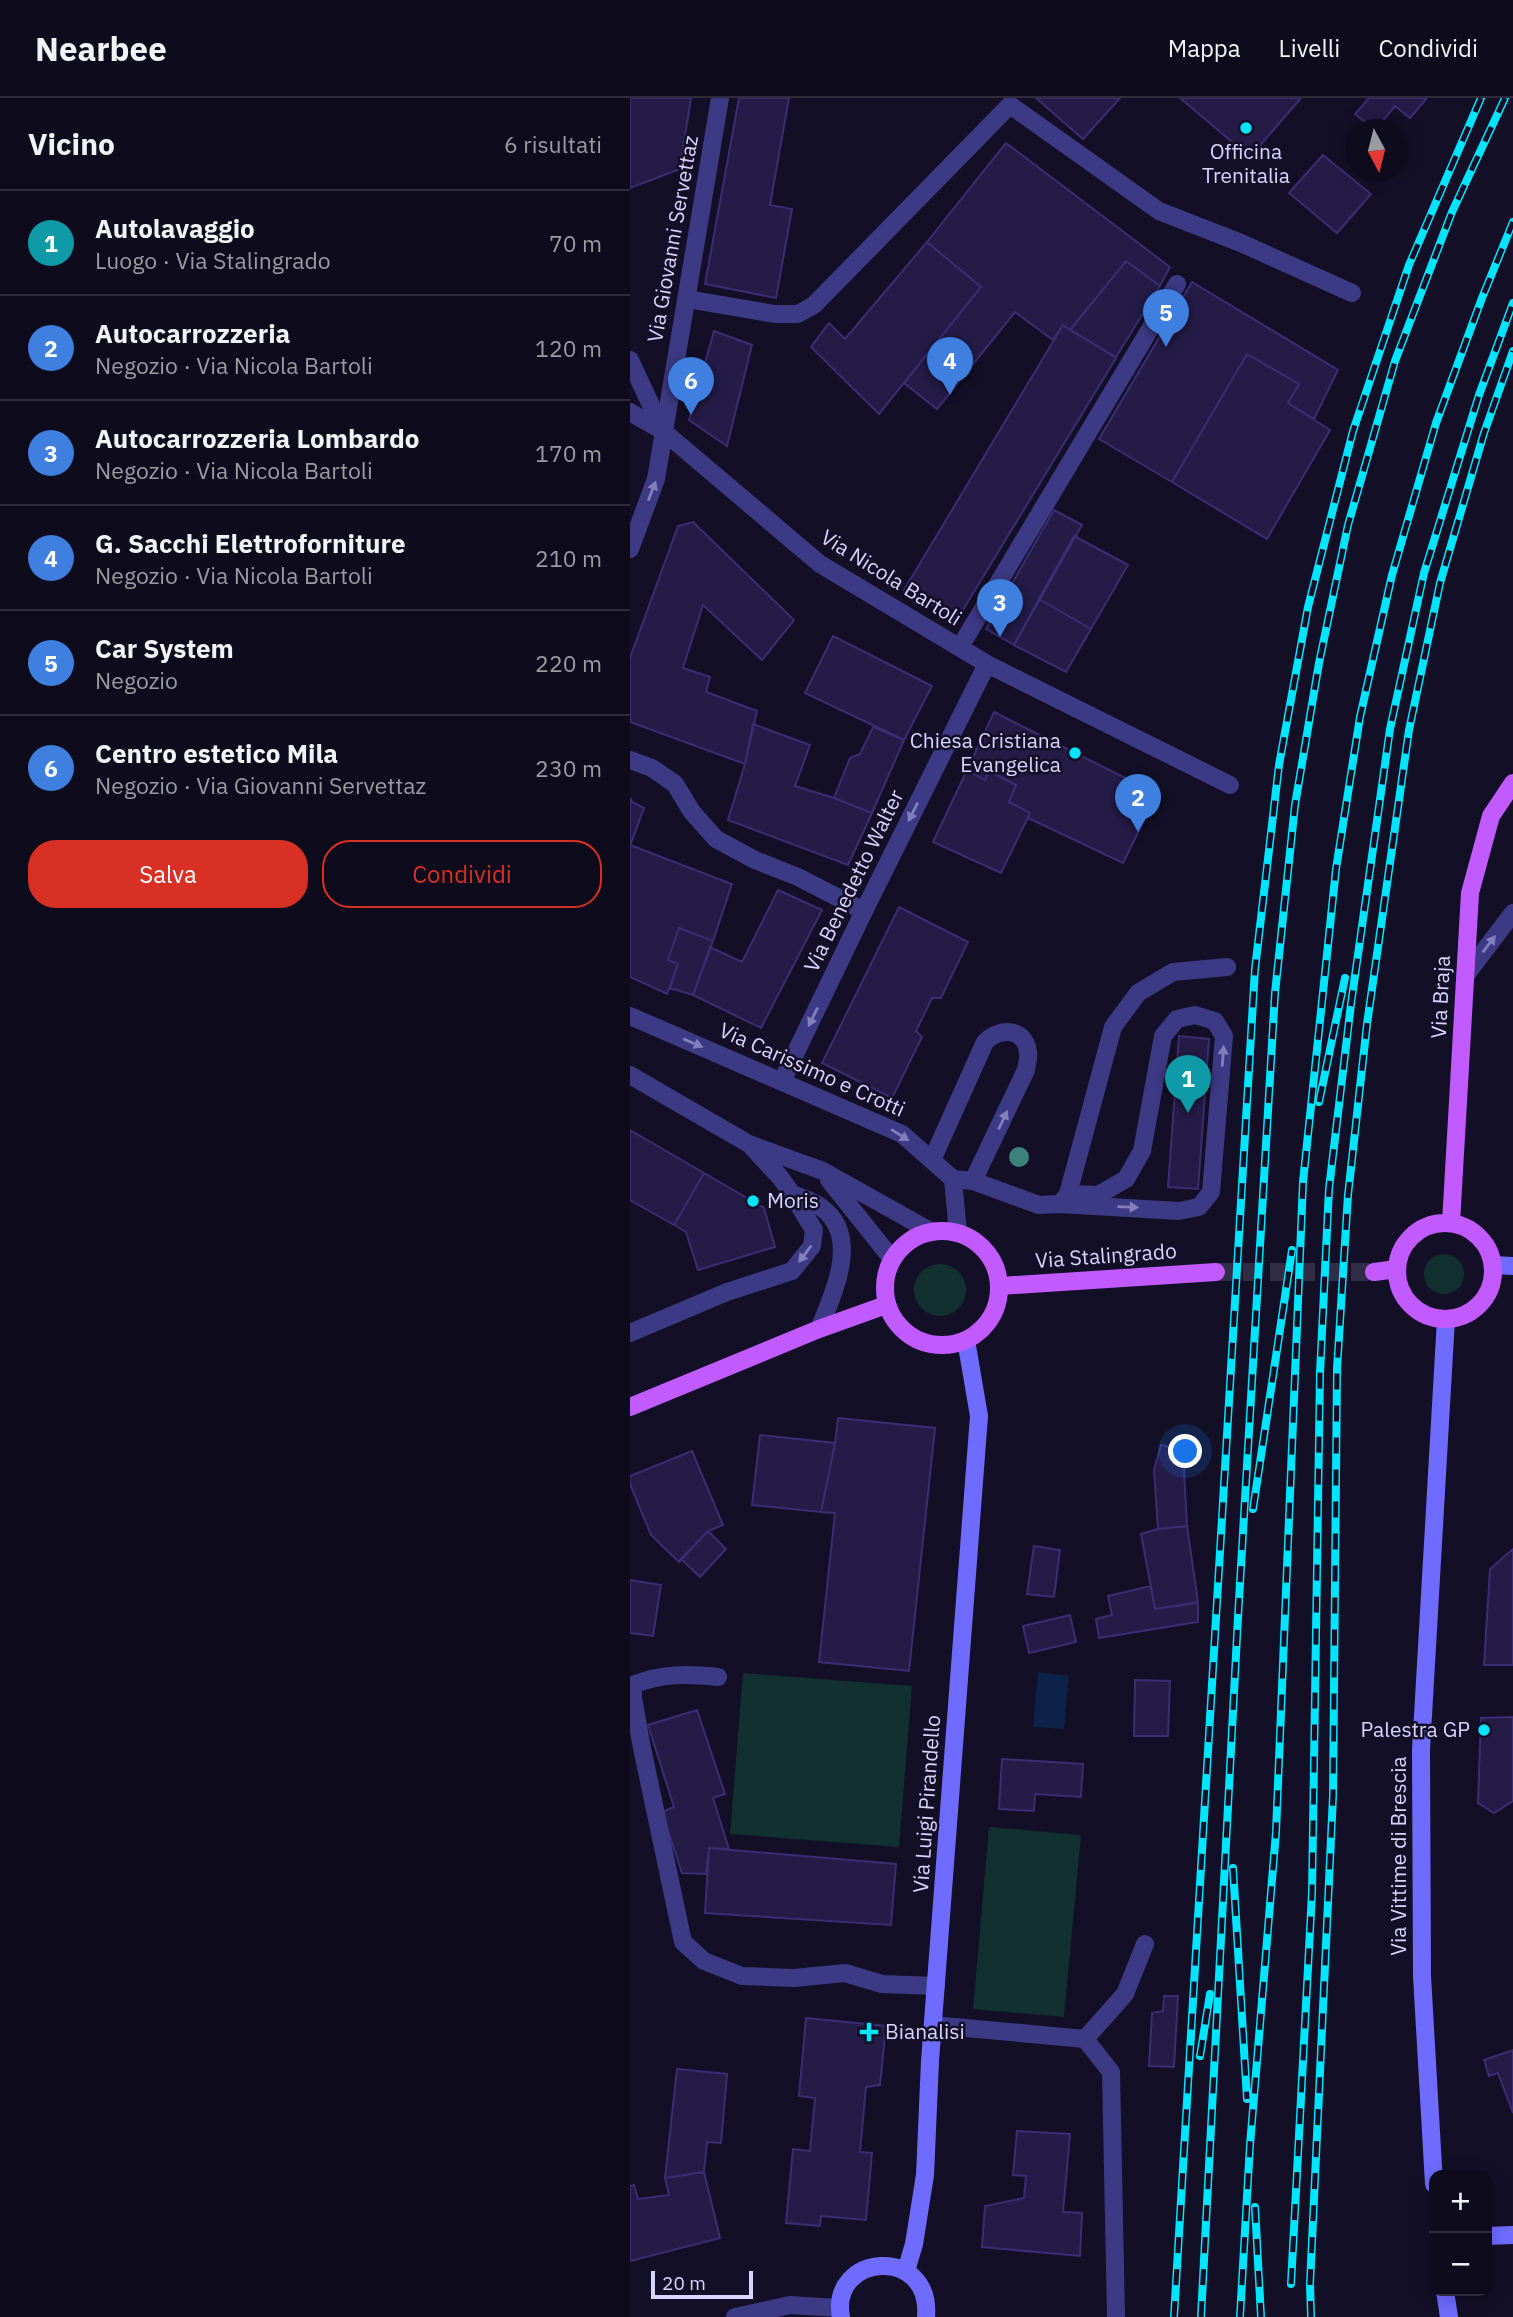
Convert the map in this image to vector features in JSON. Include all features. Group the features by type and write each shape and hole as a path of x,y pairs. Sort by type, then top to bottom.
{"main road":[{"name":"Via Braja","path":"1451,1223 1470,893 1491,816 1513,783"},
{"path":"1451,1223 1467,1227 1480,1236 1489,1250 1493,1265 1493,1281 1476,1308 1461,1316 1446,1319 1430,1317 1411,1304 1398,1284 1400,1253 1408,1239 1420,1229 1436,1224 1451,1223"},
{"path":"932,1231 958,1233 979,1245 993,1263 1000,1286 996,1308 991,1318 976,1334 966,1340 943,1346 918,1341 898,1327 886,1305 884,1282 892,1259 909,1241 932,1231"},
{"path":"1374,1272 1397,1269"},
{"name":"Via Stalingrado","path":"1000,1286 1216,1272"},
{"path":"630,1407 819,1329 886,1305"}],"street":[{"name":"Via Giovanni Servettaz","path":"630,549 656,479 720,98"},
{"path":"687,299 775,314 797,314 814,305 1010,105 1158,211 1241,243 1352,293"},
{"path":"960,647 1177,284"},
{"path":"630,360 663,432"},
{"path":"630,412 663,432"},
{"name":"Via Nicola Bartoli","path":"663,432 820,564 987,664 1230,785"},
{"name":"Via Benedetto Walter","path":"782,1080 987,664"},
{"path":"630,760 652,768 675,784 697,819 716,839 864,911"},
{"path":"1465,976 1513,913"},
{"path":"1064,1199 1113,1027 1138,993 1173,972 1227,967"},
{"path":"958,1233 953,1179 973,1181 1039,1205 1064,1199 1098,1195 1126,1179 1142,1151 1163,1036 1177,1019 1195,1015 1215,1021 1224,1036 1216,1144 1211,1192 1199,1207 1179,1211 1064,1199"},
{"name":"Via Carissimo e Crotti","path":"630,1016 902,1134 953,1179"},
{"path":"932,1160 985,1041 992,1034 1004,1031 1017,1033 1024,1041 1029,1054 1026,1070 973,1181"},
{"path":"630,1075 748,1144 823,1171 932,1231"},
{"path":"630,1333 727,1293 792,1271 812,1246 814,1230 792,1194 780,1177 748,1144"},
{"path":"823,1171 892,1259"},
{"path":"792,1194 822,1207 835,1221 843,1248 837,1283 819,1329"},
{"path":"1493,1265 1513,1266"},
{"name":"Via Vittime di Brescia","path":"1433,2170 1422,1976 1422,1749 1446,1319"},
{"name":"Via Luigi Pirandello","path":"906,2271 914,2244 925,2175 933,2025 979,1416 966,1340"},
{"path":"718,1677 684,1674 649,1678 633,1685 642,1748 683,1942 704,1961 742,1976 794,1979 845,1973 882,1984 936,1986"},
{"path":"1085,2039 1125,1994 1146,1944"},
{"path":"933,2025 1085,2039 1111,2072 1116,2317"},
{"path":"1492,2236 1513,2235"},
{"path":"735,2317 790,2305 840,2312 842,2293 850,2280 862,2270 876,2265 891,2265 906,2271 924,2291 926,2317"},
{"path":"1446,2296 1449,2317"}],"green space":[{"path":"1444,1254 1458,1260 1464,1274 1458,1288 1444,1294 1430,1288 1424,1274 1430,1260"},
{"path":"940,1264 959,1271 966,1290 959,1309 940,1316 921,1309 914,1290 921,1271"},
{"path":"743,1673 912,1686 899,1847 730,1834"},
{"path":"989,1827 1081,1835 1064,2017 973,2009"}],"water":[{"path":"1038,1672 1069,1676 1064,1729 1033,1727"}],"building":[{"path":"630,98 691,98 680,169 630,188"},
{"path":"739,98 789,98 770,205 792,209 776,298 705,284"},
{"path":"1036,98 1120,98 1083,139"},
{"name":"Officina Trenitalia","path":"1180,98 1301,98 1250,157"},
{"path":"1369,98 1427,98 1410,118 1395,106 1384,119 1361,119 1355,114"},
{"path":"1006,143 1170,267 1160,286 1126,261 1070,330 1063,325 1053,340 1015,312 937,409 904,383 981,287 927,242"},
{"path":"1323,155 1345,173 1345,182 1356,182 1371,194 1337,233 1289,193"},
{"path":"927,242 981,287 879,414 811,347 829,323 845,339"},
{"path":"1126,261 1160,286 1116,357 1070,330"},
{"path":"1192,282 1338,370 1314,419 1288,403 1299,384 1247,354 1172,482 1099,439"},
{"path":"1063,325 1116,358 958,618 904,590"},
{"path":"714,331 752,345 727,446 689,420"},
{"path":"1247,354 1299,384 1288,403 1330,430 1267,539 1172,482"},
{"path":"1054,510 1082,525 1014,645 986,629"},
{"path":"693,522 794,620 762,660 703,605 683,668 710,677 706,692 757,711 745,764 630,722 630,658 678,526"},
{"path":"1074,536 1128,565 1091,629 1039,599"},
{"path":"1039,599 1091,629 1066,672 1014,645"},
{"path":"833,636 932,686 904,740 805,693"},
{"path":"994,712 1157,794 1123,863 1028,818 1030,813 1009,802 1016,785 989,771 985,780 967,770"},
{"path":"753,724 810,745 795,786 872,813 848,865 728,820 745,764"},
{"path":"873,727 904,740 872,813 834,798 850,758 860,754"},
{"path":"967,770 985,780 989,771 1016,785 1009,802 1030,813 1001,873 933,842"},
{"path":"630,798 644,808 630,846"},
{"path":"630,845 732,884 713,941 679,928 668,960 678,964 667,994 630,977"},
{"path":"778,890 822,910 761,1028 693,995 710,947 742,962"},
{"path":"899,907 968,942 941,998 932,998 916,1031 922,1037 892,1098 822,1063"},
{"path":"679,928 713,941 693,995 670,988 678,964 668,960"},
{"path":"1179,1036 1209,1039 1198,1189 1168,1187"},
{"path":"630,1130 704,1173 674,1225 630,1200"},
{"path":"704,1173 764,1208 775,1247 698,1270 686,1232 674,1225"},
{"path":"838,1418 935,1428 909,1671 819,1662 835,1513 821,1512"},
{"path":"760,1435 835,1443 821,1512 752,1505"},
{"path":"1161,1445 1190,1451 1184,1471 1187,1526 1158,1529 1154,1470"},
{"path":"692,1451 723,1525 708,1531 679,1562 651,1535 630,1484 630,1476"},
{"path":"1187,1526 1198,1602 1155,1609 1141,1534"},
{"path":"708,1531 726,1549 700,1577 681,1559"},
{"path":"1034,1546 1060,1550 1054,1597 1027,1594"},
{"path":"1513,1549 1513,1665 1484,1665 1490,1569"},
{"path":"630,1580 661,1585 653,1636 630,1633"},
{"path":"1151,1586 1155,1609 1198,1603 1198,1622 1099,1638 1096,1619 1112,1615 1108,1596"},
{"path":"1070,1615 1076,1642 1029,1653 1023,1626"},
{"path":"1135,1680 1170,1681 1168,1736 1134,1736"},
{"path":"697,1710 725,1794 713,1798 729,1849 709,1848 706,1874 682,1873 662,1812 674,1807 648,1725"},
{"path":"1513,1717 1513,1801 1494,1813 1478,1803 1481,1718"},
{"path":"1002,1759 1083,1764 1081,1797 1035,1794 1034,1811 999,1809"},
{"path":"709,1848 896,1864 891,1925 705,1913"},
{"path":"1164,1996 1178,1996 1174,2067 1149,2066 1152,2013 1163,2011"},
{"path":"806,2018 886,2026 880,2085 866,2087 860,2152 872,2153 866,2220 821,2216 820,2226 786,2223 793,2149 810,2151 815,2098 799,2096"},
{"path":"1513,2050 1513,2113 1498,2073 1489,2076 1484,2060"},
{"path":"677,2069 727,2074 721,2143 707,2142 704,2172 665,2178"},
{"path":"1017,2131 1070,2134 1063,2212 1082,2213 1080,2256 982,2247 985,2206 1024,2198 1026,2176 1013,2175"},
{"path":"704,2172 720,2238 630,2261 630,2186 634,2185 638,2199 669,2195 665,2178"}],"tunnel":[{"path":"1216,1272 1374,1272"}],"railway":[{"path":"1174,2317 1255,969 1279,765 1308,607 1353,431 1409,265 1481,98"},
{"path":"1201,2317 1238,1617 1275,993 1295,805 1319,663 1348,525 1395,361 1452,212 1505,98"},
{"path":"1240,2317 1250,2145 1276,1832 1303,1182 1336,869 1360,717 1392,575 1436,423 1513,222"},
{"path":"1291,2284 1312,1893 1320,1373 1329,1189 1351,1004 1390,729 1424,573 1479,395 1513,303"},
{"path":"1311,2317 1310,2284 1333,1796 1337,1369 1348,1195 1367,1024 1409,730 1440,583 1484,433 1513,351"},
{"path":"1319,1102 1345,978"},
{"path":"1253,1509 1292,1250"},
{"path":"1233,1868 1247,2099"},
{"path":"1200,2056 1210,1994"},
{"path":"1255,2207 1261,2317"}],"place":[{"name":"Officina Trenitalia","path":"1246,128"},
{"name":"Car System","path":"1166,347"},
{"name":"G. Sacchi Elettroforniture","path":"950,395"},
{"name":"Centro estetico Mila","path":"691,415"},
{"name":"Autocarrozzeria Lombardo","path":"1000,637"},
{"name":"Chiesa Cristiana Evangelica","path":"1075,753"},
{"name":"Autocarrozzeria","path":"1138,832"},
{"name":"Autolavaggio","path":"1188,1113"},
{"name":"Moris","path":"753,1201"},
{"name":"Palestra GP","path":"1484,1730"},
{"name":"Bianalisi","path":"869,2032"}]}
